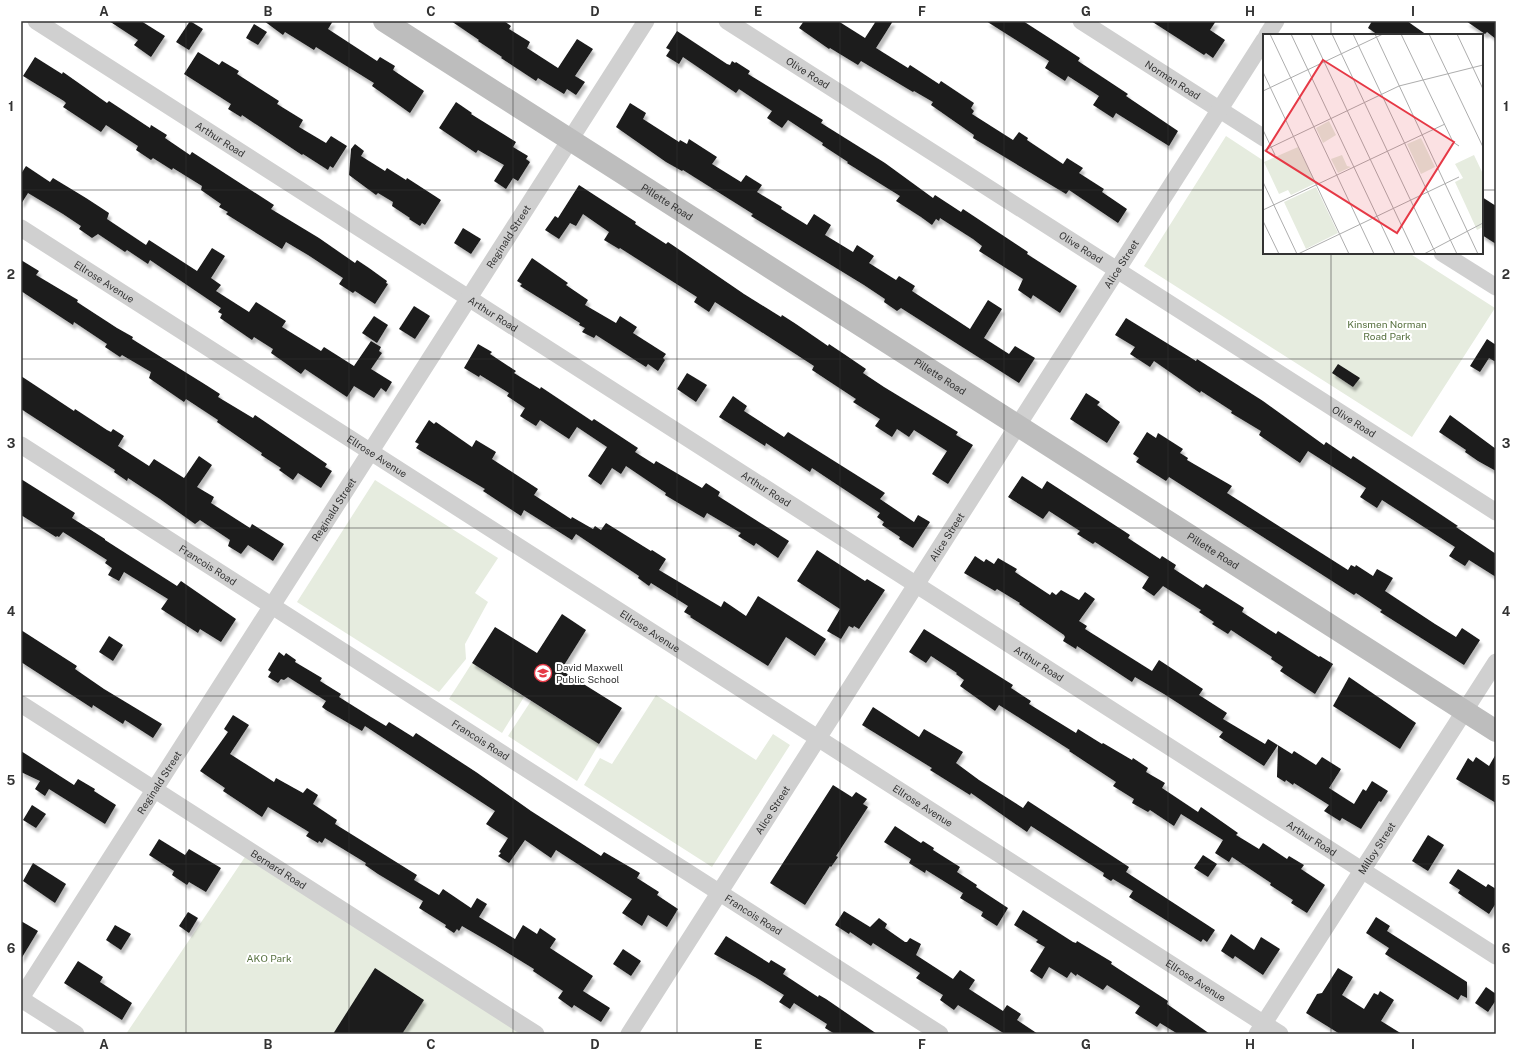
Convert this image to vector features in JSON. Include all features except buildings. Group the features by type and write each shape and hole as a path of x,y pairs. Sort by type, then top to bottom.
{"street":[{"name":"Arthur Road","path":"36,21 1496,956"},
{"name":"Pillette Road","path":"384,21 1496,731"},
{"name":"Reginald Street","path":"21,999 646,21"},
{"name":"Olive Road","path":"727,21 1496,512"},
{"name":"Norman Road","path":"1081,21 1263,137"},
{"path":"1268,34 1276,21"},
{"name":"Alice Street","path":"629,1034 1263,42"},
{"name":"Ellrose Avenue","path":"21,228 818,738 1260,1029 1280,1034"},
{"path":"1444,254 1496,287"},
{"name":"Francois Road","path":"21,445 940,1034"},
{"name":"Milloy Street","path":"1260,1029 1496,662"},
{"name":"Bernard Road","path":"21,704 536,1034"},
{"path":"21,999 76,1034"}],"green space":[{"name":"Kinsmen Norman Road Park","path":"1226,136 1263,160 1263,254 1411,254 1495,308 1412,437 1144,266"},
{"path":"375,480 498,558 475,593 488,602 465,644 466,659 439,692 297,602"},
{"path":"472,663 524,697 502,733 449,699"},
{"path":"656,695 756,760 773,734 790,745 712,867 584,785 600,758 612,764"},
{"path":"531,701 599,744 577,781 508,736"},
{"name":"AKO Park","path":"247,854 528,1034 126,1034"}],"place":[{"name":"David Maxwell Public School","path":"543,673"}]}
